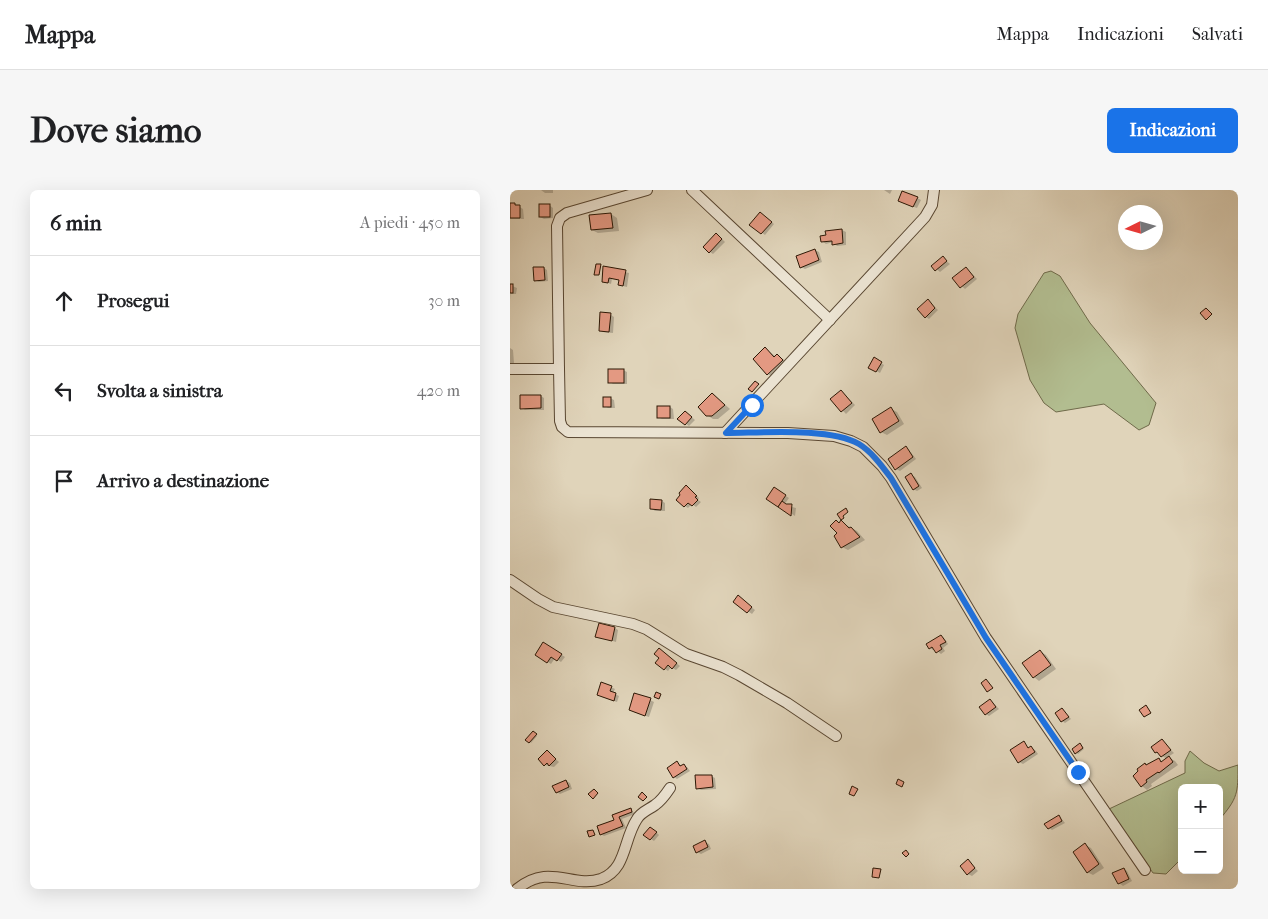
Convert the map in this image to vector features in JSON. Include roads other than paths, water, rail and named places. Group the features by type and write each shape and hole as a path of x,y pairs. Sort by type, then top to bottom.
{"street":[{"path":"647,190 566,213 558,220 560,422 566,431 806,433 839,437 860,444 876,459 891,478 991,646 1145,870"},
{"path":"692,190 830,320"},
{"path":"726,433 927,215 932,205 934,190"},
{"path":"510,369 559,369"},
{"path":"510,580 542,601 558,608 642,628 686,654 723,667 748,680 787,702 836,736"},
{"path":"517,889 540,877 590,882 600,880 613,873 619,866 628,837 638,817 656,805 670,788"}]}
